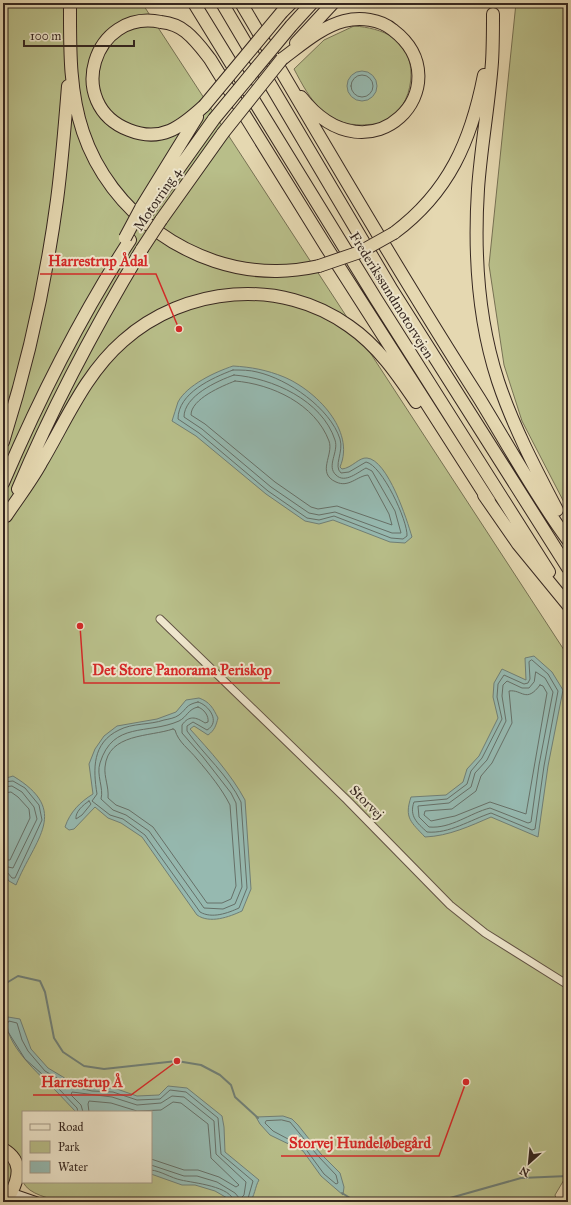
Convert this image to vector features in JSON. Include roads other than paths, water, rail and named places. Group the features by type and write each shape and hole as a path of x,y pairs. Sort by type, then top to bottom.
{"highway":[{"path":"3,442 28,355 47,268 57,199 70,56 70,3"},
{"name":"Frederikssundmotorvejen","path":"194,3 376,299 568,601"},
{"name":"Frederikssundmotorvejen","path":"222,3 396,296 568,568"},
{"path":"241,3 283,72 305,114 428,319 568,540"},
{"name":"Motorring 4","path":"3,483 52,375 144,211 214,119 290,26 312,3"},
{"path":"300,43 333,3"},
{"path":"287,7 204,106 177,129 151,135 136,133 122,128 110,119 100,107 94,92 92,77 94,63 100,49 109,37 124,26 139,20 154,20 170,23 185,31 198,43 210,60 327,248 489,501 518,544 568,606"},
{"path":"70,56 77,111 83,133 91,152 115,191 148,226 186,249 230,266 276,271 319,266 360,252 394,233 426,206 444,183 460,156 471,128 478,102 494,8"},
{"path":"494,8 492,62 478,188 476,242 482,309 497,380 527,453 568,531"},
{"path":"283,72 310,108 324,120 342,129 358,132 371,132 382,129 397,121 406,112 414,99 418,86 418,71 415,58 402,36 385,25 367,19 344,21 300,43"},
{"name":"Motorring 4","path":"5,520 34,450 66,382 107,306 142,249 223,133 282,59 300,43"},
{"path":"144,211 204,106"},
{"path":"5,520 41,464 84,387 123,341 162,314 192,301 220,295 248,293 278,296 302,302 329,313 349,325 368,340 388,362 465,472 489,501"},
{"path":"3,1149 12,1157 18,1169 17,1181 6,1199"}],"street":[{"name":"Storvej","path":"160,619 347,800 450,905 485,933 568,985"},
{"path":"6,1199 37,1202"}],"water":[{"path":"362,71 368,72 376,80 376,92 368,100 362,101 356,100 348,92 347,86 348,80 356,72"},
{"path":"233,366 259,369 284,377 308,391 320,401 330,413 342,439 343,453 340,467 342,469 349,467 364,458 375,461 389,479 396,492 412,537 405,543 390,542 333,520 319,524 305,521 266,494 196,436 172,421 178,402 188,390 202,380"},
{"path":"534,656 552,672 563,690 548,766 538,837 491,817 451,833 425,837 410,819 408,810 411,797 446,795 463,782 467,769 479,756 498,718 493,697 494,683 502,669 526,680 525,658"},
{"path":"199,698 206,701 211,706 218,718 216,725 208,735 194,726 190,729 227,772 245,800 251,889 242,911 220,919 202,918 197,915 142,837 121,823 108,818 95,807 74,829 69,830 65,827 76,808 93,794 89,764 95,749 104,736 117,726 157,719 176,712 186,700"},
{"path":"13,776 31,789 41,801 44,813 43,826 39,839 16,885 9,881 3,873 3,779"},
{"path":"8,1017 20,1019 31,1049 48,1068 73,1083 93,1087 114,1088 137,1096 159,1095 168,1086 187,1088 222,1116 225,1152 259,1180 251,1200 249,1202 234,1202 215,1191 195,1185 182,1185 152,1174 152,1111 75,1111 24,1058 10,1037 7,1026"},
{"path":"283,1116 292,1119 298,1125 321,1154 340,1173 344,1187 343,1195 321,1176 303,1151 270,1135 256,1117"}],"waterway":[{"path":"3,985 18,976 40,981 45,992 54,1038 63,1052 84,1066 104,1069 177,1061 201,1065 220,1075 231,1085 235,1097 258,1118"},
{"path":"436,1202 521,1178 568,1176"},
{"path":"342,1193 350,1198 374,1202"}],"place":[{"name":"Harrestrup Ådal","path":"179,329"},
{"name":"Det Store Panorama Periskop","path":"80,626"},
{"name":"Harrestrup Å","path":"177,1061"},
{"name":"Storvej Hundeløbegård","path":"466,1082"}]}
